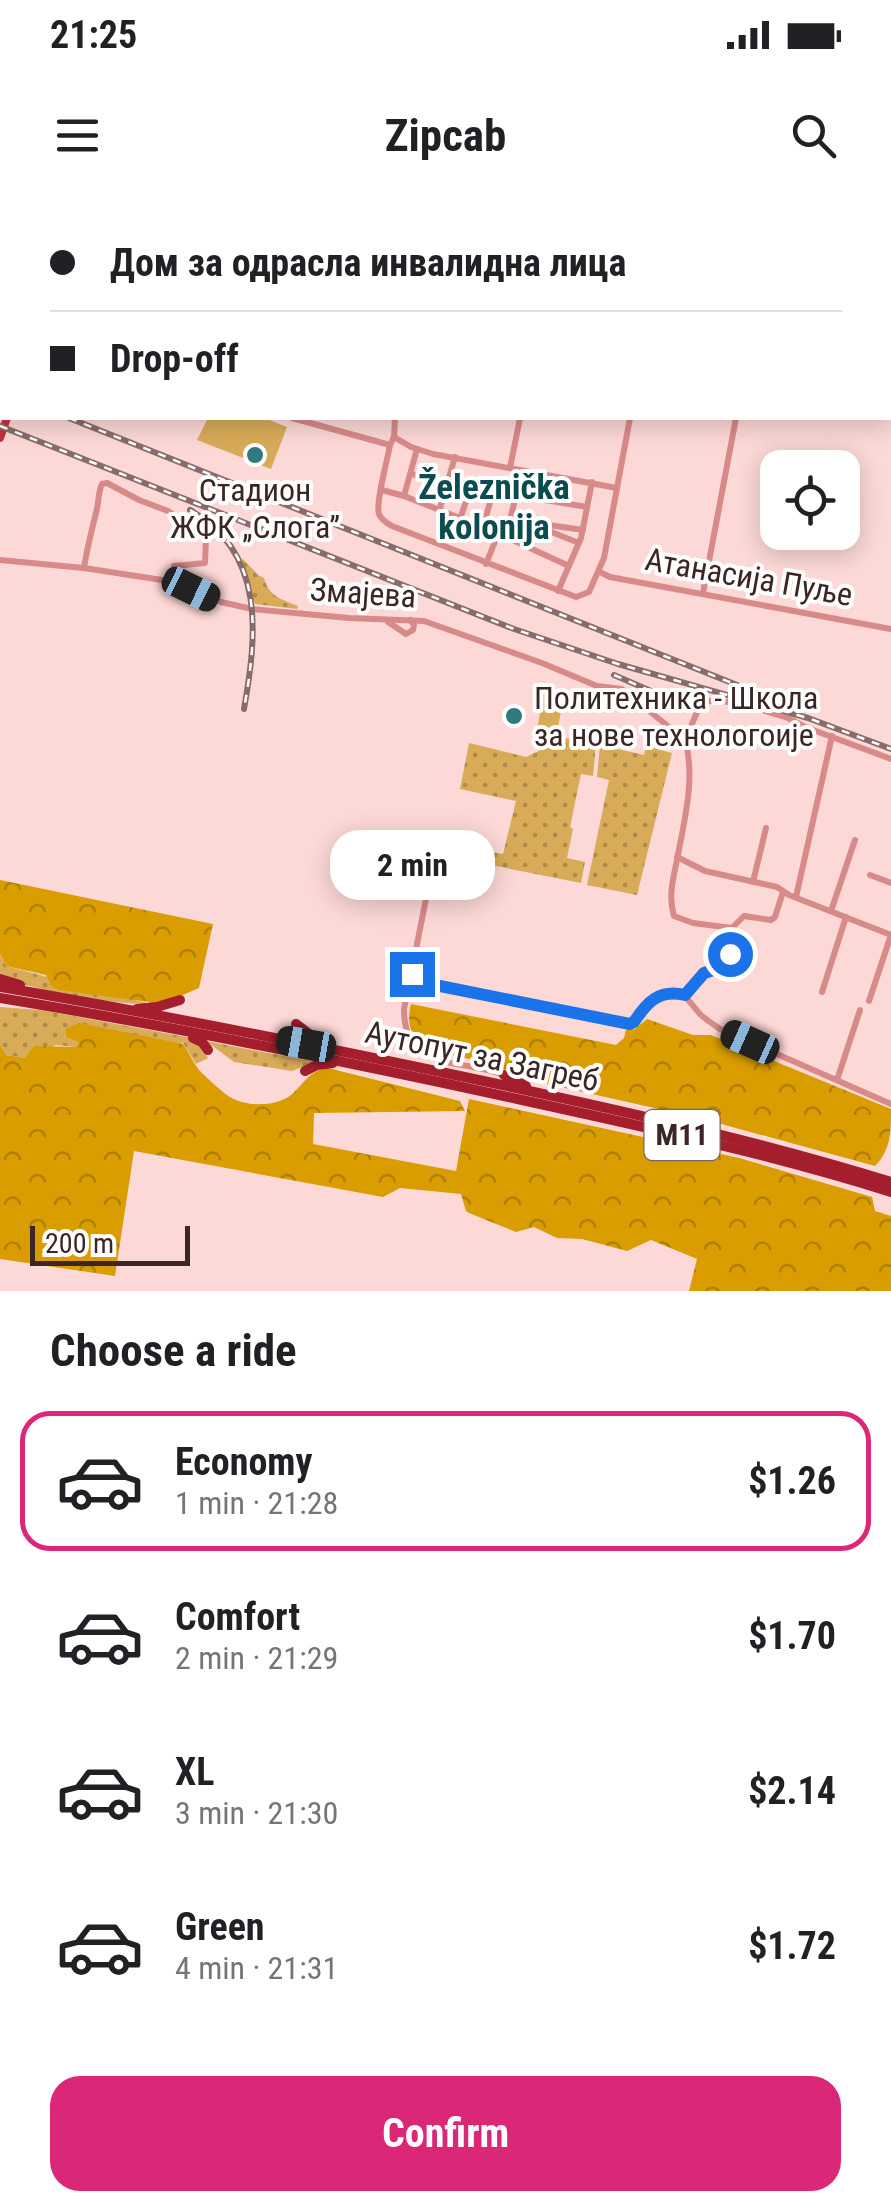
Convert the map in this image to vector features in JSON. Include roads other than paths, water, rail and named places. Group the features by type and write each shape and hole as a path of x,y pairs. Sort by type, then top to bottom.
{"highway":[{"path":"0,979 60,997"},
{"name":"Аутопут за Загреб","path":"0,987 345,1057 706,1140 891,1192"},
{"path":"125,1010 180,1000"},
{"name":"Аутопут за Загреб","path":"0,1001 37,1004 540,1093 758,1143 891,1182"},
{"path":"296,1024 345,1057"},
{"path":"174,1029 199,1040 208,1050"},
{"path":"306,1071 345,1057"},
{"path":"504,1075 540,1093"}],"street":[{"path":"301,420 454,458 617,488"},
{"path":"395,420 379,515 392,526 572,597 589,592 600,571 630,420"},
{"path":"486,564 511,516 520,420"},
{"path":"703,593 736,420"},
{"path":"404,496 417,449"},
{"path":"439,511 454,458"},
{"path":"412,474 448,484 587,507"},
{"path":"84,568 98,492 108,482 139,500 160,506 206,538 205,563 174,566"},
{"path":"558,592 579,543 592,482"},
{"path":"460,519 471,487"},
{"path":"382,490 482,527 569,566"},
{"path":"482,527 493,492"},
{"path":"511,516 579,543"},
{"path":"534,523 583,530"},
{"name":"Змајева","path":"0,561 84,568 171,582 245,608 405,623 424,621 542,662 596,686 622,689 685,740"},
{"name":"Атанасија Пуље","path":"600,571 604,576 891,629"},
{"path":"732,928 693,923 674,916 671,892 690,770 685,740 701,702 736,702 770,712 891,759"},
{"path":"796,898 832,736"},
{"path":"753,882 766,828"},
{"path":"832,911 855,840"},
{"path":"677,857 705,870 777,887 891,935 869,1001"},
{"path":"434,859 406,994 408,1036 420,1052 437,1060 504,1075"},
{"path":"870,875 891,883"},
{"path":"685,995 704,973 728,963 732,928 744,916 774,920 783,892"},
{"path":"822,992 846,917"},
{"path":"410,980 621,1022 634,1022 655,996 685,995 702,1016 720,1029 891,1104"},
{"path":"837,1080 860,1010"}],"railway":[{"path":"74,420 747,689"},
{"path":"0,426 514,629 618,664 808,718 891,749"},
{"path":"190,510 215,528 244,572 253,625 244,709"},
{"path":"614,675 651,691"}],"place":[{"name":"Стадион ЖФК „Слога”","path":"255,455"},
{"name":"Политехника - Школа за нове технологоије","path":"514,716"}],"district":[{"name":"Železnička kolonija","path":"494,507"}]}
